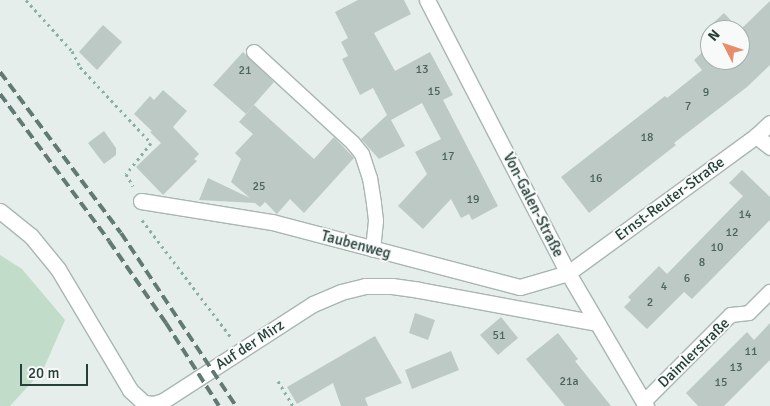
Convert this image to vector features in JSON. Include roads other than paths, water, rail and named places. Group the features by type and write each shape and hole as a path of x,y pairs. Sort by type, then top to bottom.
{"street":[{"name":"Von-Galen-Straße","path":"427,0 568,273 645,404"},
{"name":"Ernst-Reuter-Straße","path":"568,273 756,136 770,123"},
{"path":"756,136 770,147"},
{"name":"Taubenweg","path":"141,201 272,222 520,287 568,273"},
{"name":"Auf der Mirz","path":"0,211 31,236 58,269 130,390 144,403 154,404 163,401 312,304 341,292 365,286 392,286 419,290 597,323"}],"lane":[{"path":"254,52 353,143 362,154 368,170 376,221 373,250"},
{"name":"Daimlerstraße","path":"645,404 731,316 749,313 770,292"}],"railway":[{"path":"0,72 121,233 236,406"},
{"path":"0,94 109,241 166,323 219,406"}]}
